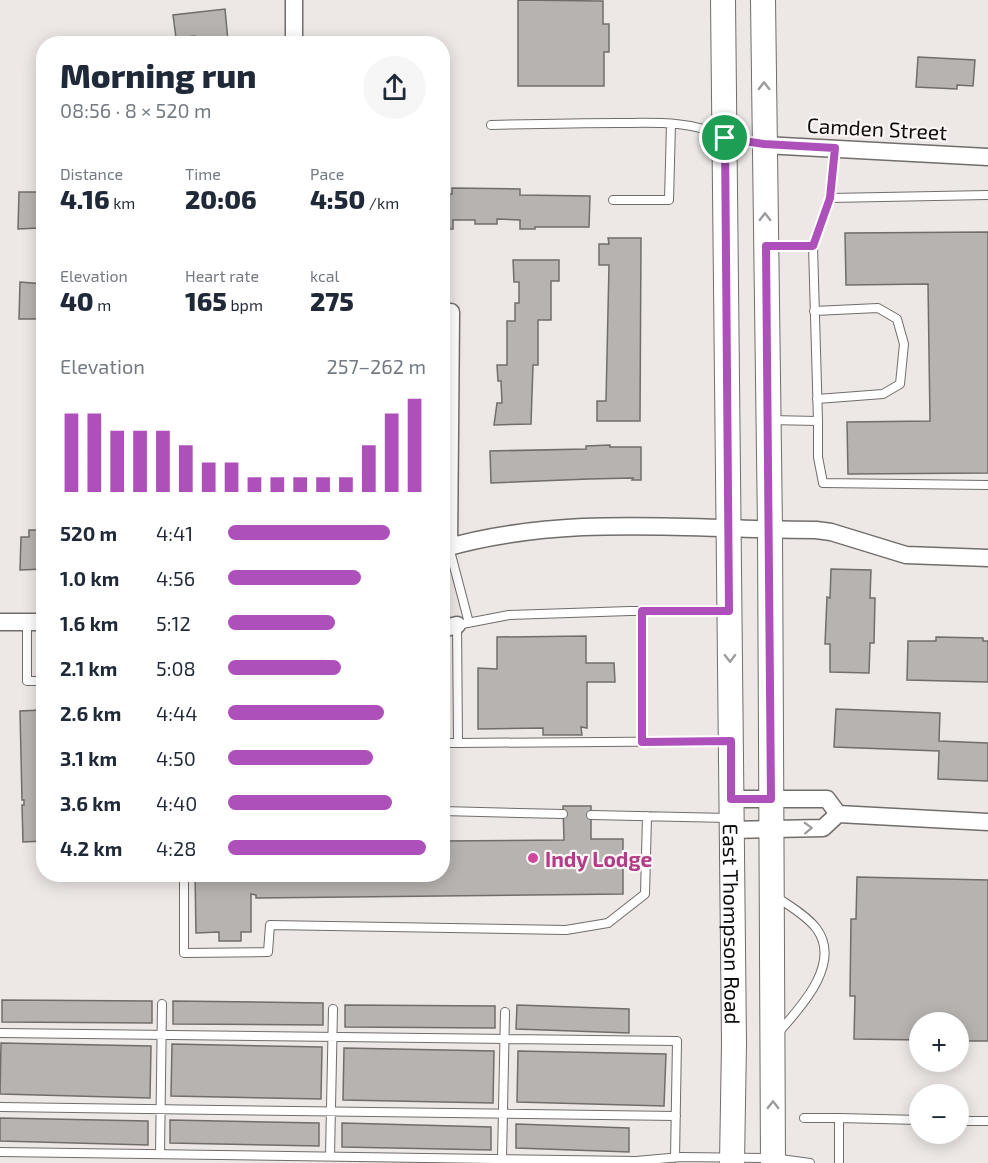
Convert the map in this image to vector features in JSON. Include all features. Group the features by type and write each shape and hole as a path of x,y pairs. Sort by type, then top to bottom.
{"main road":[{"name":"East Thompson Road","path":"723,0 737,527 729,611 734,1043 732,1160"},
{"name":"East Thompson Road","path":"763,0 770,530 773,1161"},
{"path":"725,138 764,144"}],"street":[{"path":"294,0 294,36"},
{"name":"Camden Street","path":"764,144 988,157"},
{"path":"450,359 451,312"},
{"path":"450,547 509,534 570,526 737,527 831,532 906,555 988,558"},
{"path":"0,622 35,622"},
{"path":"731,816 771,799 827,799 838,814"},
{"path":"731,816 772,830 823,828 838,814 988,822"}],"lane":[{"path":"612,200 669,200 671,124"},
{"path":"491,125 671,124 708,129 725,138"},
{"path":"835,148 830,198 813,246 818,457 823,483 988,485"},
{"path":"830,198 988,195"},
{"path":"766,246 813,246"},
{"path":"814,311 878,308 897,319 904,344 900,384 883,394 817,399"},
{"path":"768,420 818,421"},
{"path":"450,579 456,626 458,743"},
{"path":"642,611 642,742"},
{"path":"456,626 509,615 729,611"},
{"path":"35,622 27,681 36,681"},
{"path":"450,743 731,741"},
{"path":"450,811 563,814"},
{"path":"591,815 731,816"},
{"path":"184,882 184,953 268,952 270,925 566,930 608,923 645,894 647,816"},
{"path":"772,894 815,927 822,939 824,958 817,982 802,1007 773,1037"},
{"path":"160,1154 162,1004"},
{"path":"330,1156 333,1009"},
{"path":"502,1159 505,1012"},
{"path":"0,1033 677,1041 675,1158"},
{"path":"0,1107 676,1116"},
{"path":"804,1118 909,1120"},
{"path":"838,1163 839,1118"},
{"path":"969,1121 988,1121"},
{"path":"0,1152 636,1161 675,1158 810,1163"}],"building":[{"path":"518,0 603,1 603,24 609,24 609,52 604,52 604,86 518,86"},
{"path":"225,9 228,36 176,36 173,15"},
{"path":"918,57 975,60 973,86 957,85 957,89 916,87"},
{"path":"452,188 520,189 520,195 590,196 589,227 520,229 520,220 497,219 497,224 475,224 475,220 453,220 453,229 450,229 450,194 452,194"},
{"path":"19,192 36,192 36,228 18,229"},
{"path":"988,232 988,473 848,474 847,422 930,421 928,284 846,285 845,233"},
{"path":"608,238 641,238 640,421 597,421 597,401 606,401 609,265 599,265 599,244 609,244"},
{"path":"513,260 559,260 559,281 551,281 551,320 538,320 538,365 533,365 531,424 494,425 497,403 502,403 501,381 498,381 497,365 507,365 507,321 515,321 515,303 519,303 519,282 514,282"},
{"path":"20,282 36,283 36,319 19,319"},
{"path":"610,445 610,447 641,447 641,480 632,480 633,478 491,483 490,451 586,449 586,446"},
{"path":"29,530 36,530 36,569 20,570 21,537 29,537"},
{"path":"831,569 871,570 870,598 875,598 874,643 870,643 869,673 830,672 830,644 825,644"},
{"path":"586,636 586,663 614,663 615,682 587,682 587,728 581,727 582,735 543,735 543,728 478,729 478,668 497,669 497,637"},
{"path":"936,637 983,638 983,641 988,641 988,682 907,680 908,641 936,641"},
{"path":"836,709 940,713 939,741 988,743 988,781 938,779 939,751 834,747"},
{"path":"36,710 36,841 23,842 22,805 24,805 24,800 22,800 20,711"},
{"name":"Indy Lodge","path":"563,806 591,806 591,839 623,839 623,894 256,898 256,895 251,894 251,932 241,932 241,941 219,941 219,932 196,933 195,882 450,882 450,841 564,840"},
{"path":"857,877 988,880 988,1041 969,1041 969,1012 909,1012 909,1040 854,1039 855,996 850,996 851,919 856,919"},
{"path":"2,1000 152,1001 152,1023 2,1022"},
{"path":"173,1001 323,1003 323,1025 173,1024"},
{"path":"345,1005 495,1006 495,1028 345,1027"},
{"path":"517,1005 629,1009 629,1033 516,1029"},
{"path":"1,1043 151,1046 150,1098 0,1094"},
{"path":"172,1044 322,1047 321,1099 171,1096"},
{"path":"344,1048 494,1051 493,1103 343,1100"},
{"path":"518,1051 666,1054 664,1106 517,1102"},
{"path":"0,1118 148,1121 148,1145 0,1141"},
{"path":"170,1120 319,1123 319,1146 170,1143"},
{"path":"342,1123 491,1127 491,1150 342,1147"},
{"path":"516,1124 629,1128 629,1152 516,1148"}],"place":[{"name":"Indy Lodge","path":"533,858"}],"route":[{"path":"725,138 764,144 835,148 830,198 813,246 766,246 771,799 731,799 731,741 642,742 642,611 729,611 725,138"}]}
